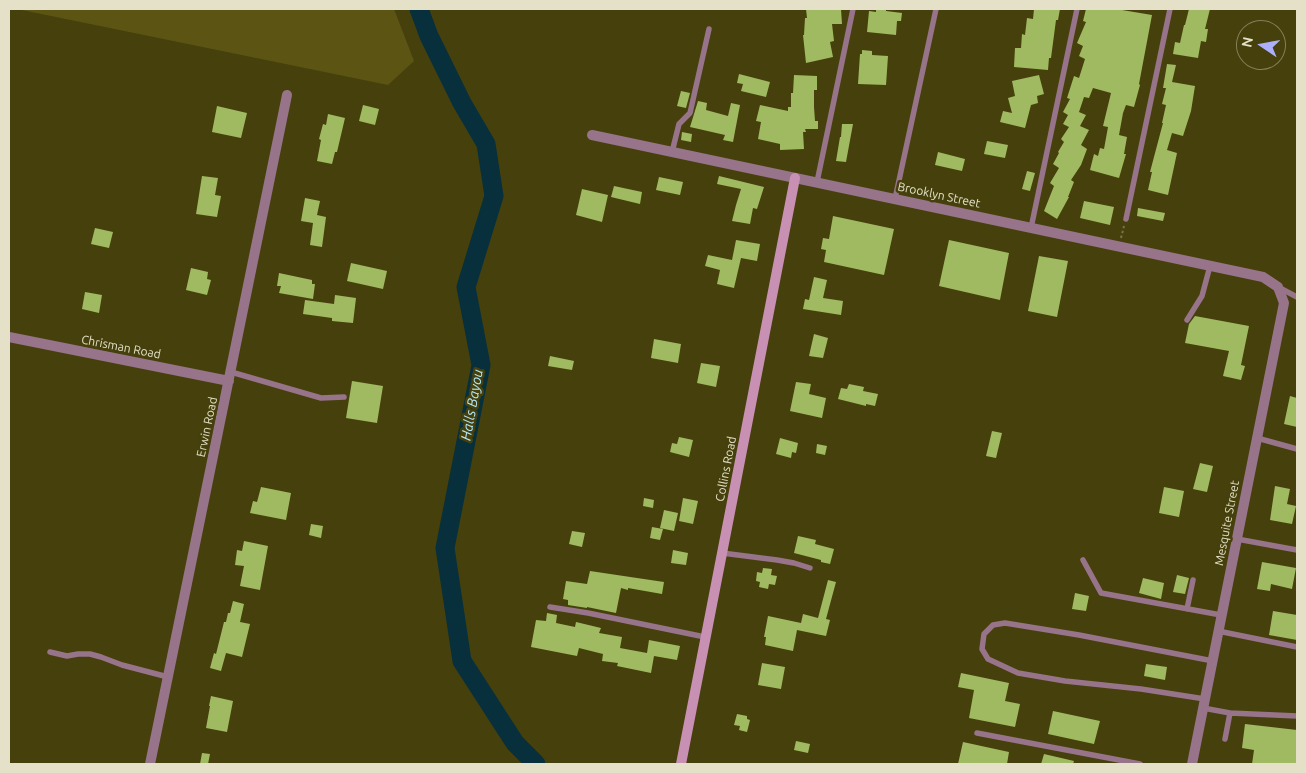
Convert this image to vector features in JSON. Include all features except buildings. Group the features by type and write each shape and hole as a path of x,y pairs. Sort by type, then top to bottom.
{"street":[{"name":"Erwin Road","path":"150,764 288,95"},
{"name":"Brooklyn Street","path":"592,135 1262,277 1278,287"},
{"name":"Collins Road","path":"681,764 795,178"},
{"name":"Mesquite Street","path":"1192,764 1284,303 1278,287"},
{"name":"Chrisman Road","path":"9,337 230,377"}],"lane":[{"path":"817,182 853,9"},
{"path":"895,199 936,9"},
{"path":"1031,228 1077,9"},
{"path":"1126,218 1170,9"},
{"path":"672,152 679,124 690,113 710,29"},
{"path":"1186,320 1202,296 1210,266"},
{"path":"1278,287 1297,297"},
{"path":"230,377 321,398 344,397"},
{"path":"1257,438 1297,449"},
{"path":"1237,539 1297,550"},
{"path":"722,553 786,561 810,568"},
{"path":"1083,560 1101,593 1221,615"},
{"path":"1187,609 1193,580"},
{"path":"550,607 706,637"},
{"path":"1212,661 1079,635 1005,623 993,625 984,634 982,649 988,659 1018,674 1141,689 1204,704 1230,714 1297,716"},
{"path":"1218,631 1297,647"},
{"path":"50,652 67,656 90,654 122,665 168,677"},
{"path":"1225,740 1230,714"},
{"path":"977,733 1140,764"}],"path":[{"path":"1120,247 1126,218"}],"shaded area":[{"path":"17,9 394,9 414,61 388,85"}],"waterway":[{"name":"Halls Bayou","path":"419,9 429,36 462,103 486,144 494,196 466,287 481,365 445,548 462,661 515,743 536,764"}]}
